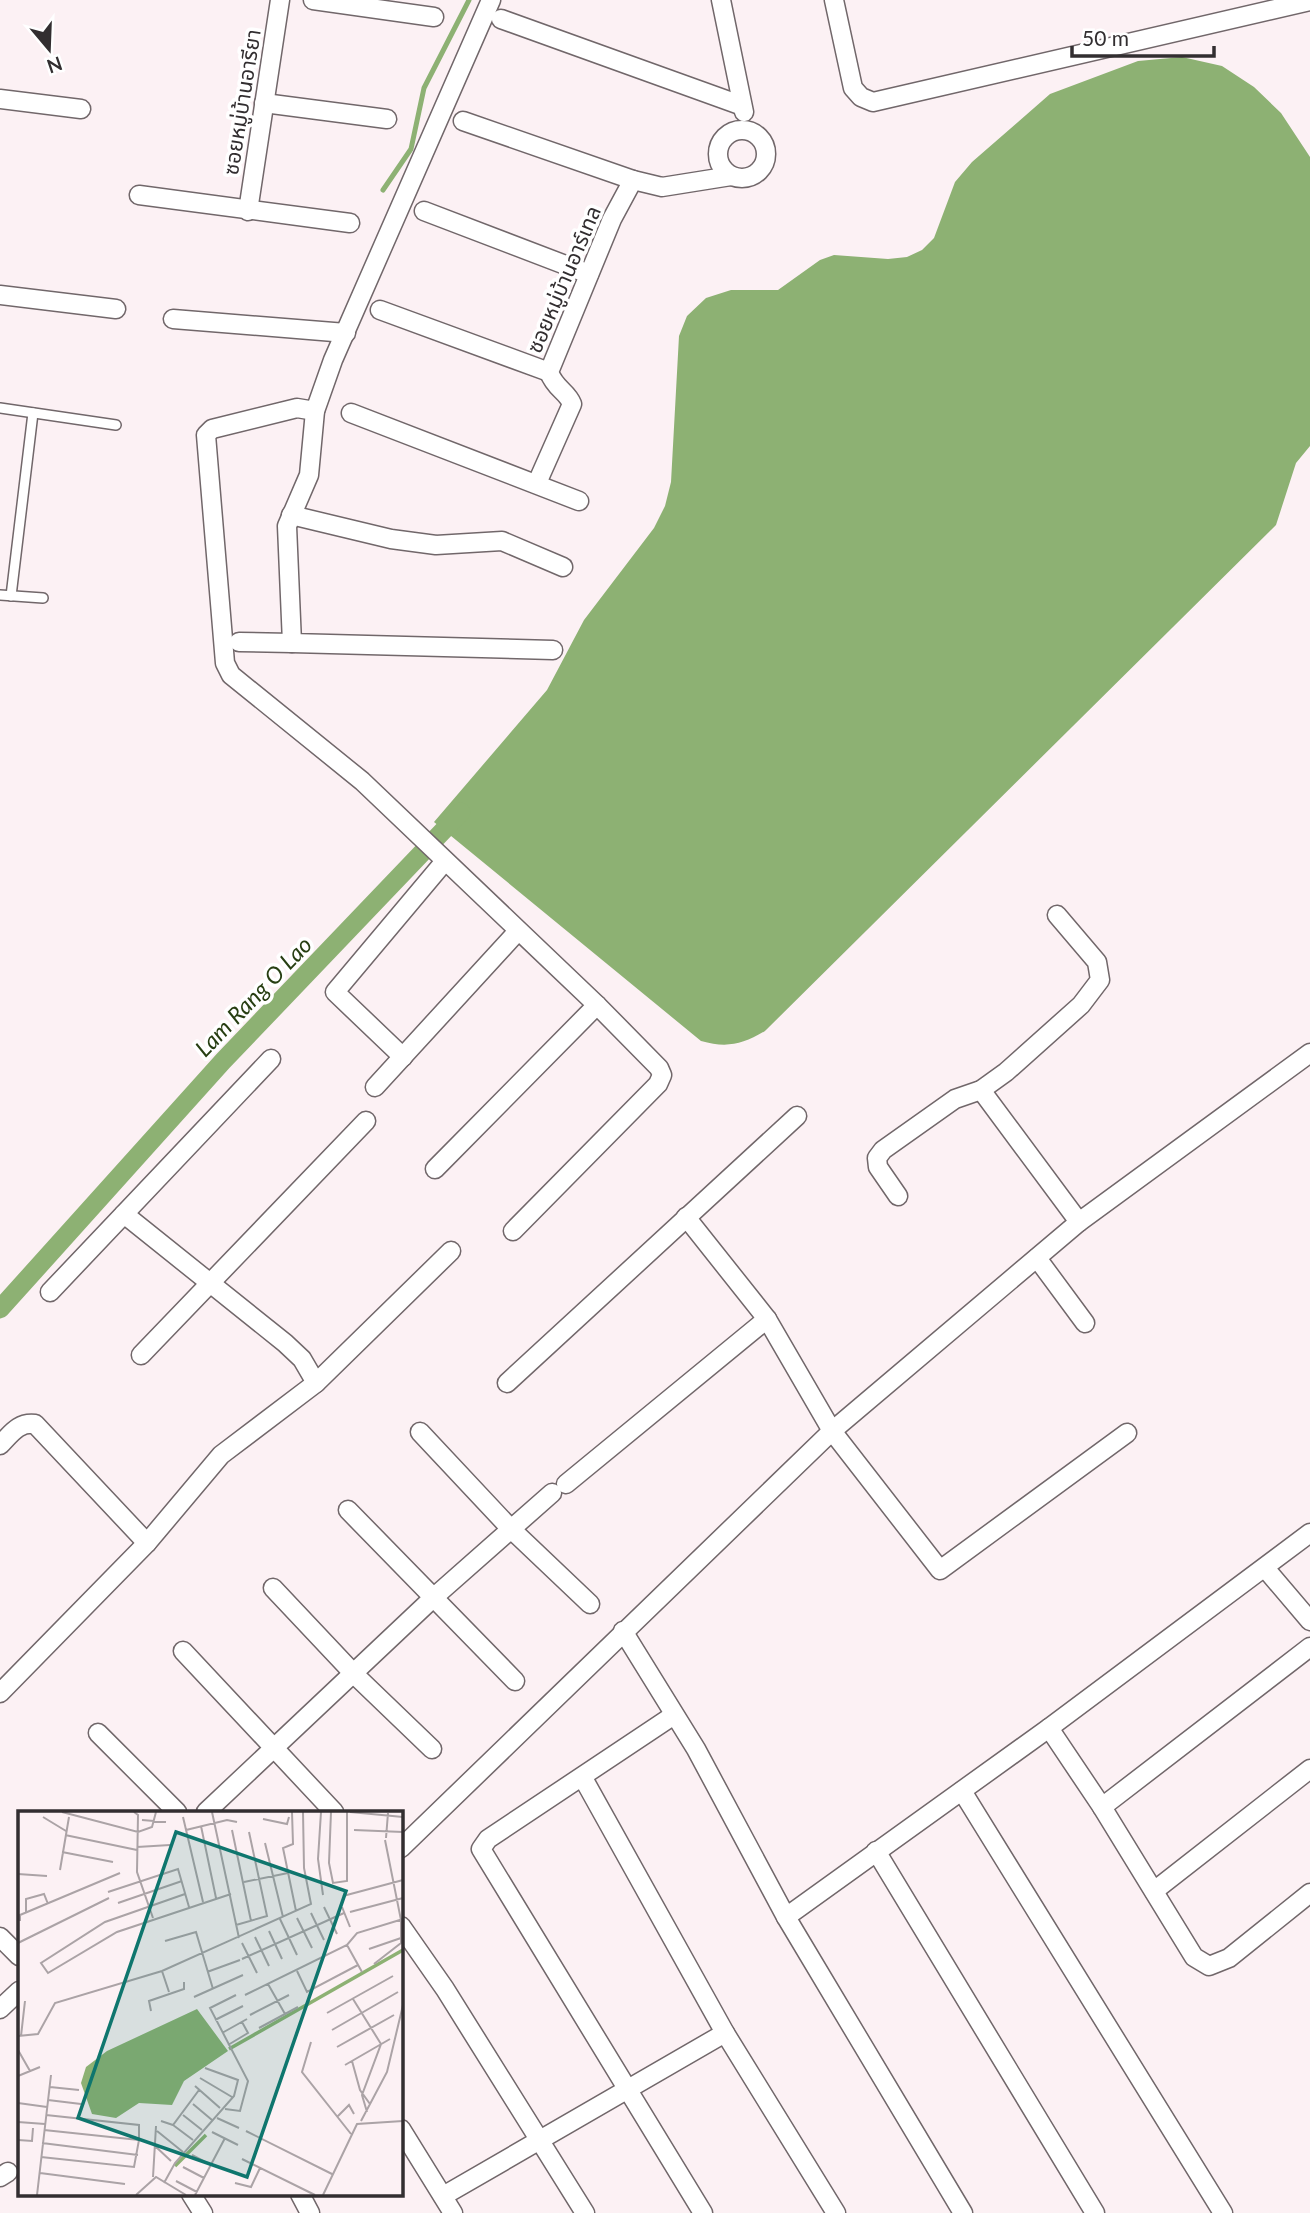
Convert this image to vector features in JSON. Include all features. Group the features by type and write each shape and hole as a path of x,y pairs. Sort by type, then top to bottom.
{"street":[{"name":"ซอยหมู่บ้านอารียา","path":"248,211 280,0"},
{"path":"313,0 434,18"},
{"path":"292,643 287,526 309,475 315,411 491,0"},
{"path":"463,121 634,180 662,187 731,176 746,178 763,167 765,147 753,131 740,105 721,0"},
{"path":"834,0 853,88 861,97 873,102 1310,1"},
{"path":"501,19 740,105"},
{"path":"0,99 81,109"},
{"path":"264,103 387,118"},
{"path":"731,176 719,161 721,141 732,132 753,131"},
{"name":"ซอยหมู่บ้านอาร์เทล","path":"537,483 572,404 569,398 554,386 549,372 589,274 634,180"},
{"path":"139,195 350,223"},
{"path":"424,211 589,274"},
{"path":"0,295 116,309"},
{"path":"380,310 549,372"},
{"path":"173,319 346,334"},
{"path":"315,411 297,408 212,429 206,435 225,663 231,675 362,781 597,1005 659,1068 662,1075 658,1084 513,1231"},
{"path":"351,413 579,501"},
{"path":"291,515 391,538 436,545 502,541 563,567"},
{"path":"239,642 553,650"},
{"path":"403,1057 335,992 445,861"},
{"path":"898,1196 878,1167 877,1158 883,1150 955,1099 981,1090 1006,1072 1081,1005 1100,981 1097,962 1057,915"},
{"path":"375,1087 518,931"},
{"path":"435,1169 597,1005"},
{"path":"402,1847 832,1432 1079,1222 1310,1053"},
{"path":"50,1292 271,1059"},
{"path":"981,1090 1079,1222"},
{"path":"507,1383 797,1116"},
{"path":"142,1355 366,1121"},
{"path":"124,1214 285,1343 302,1360 316,1383"},
{"path":"686,1217 767,1318 832,1432 940,1570 1128,1433"},
{"path":"0,1693 147,1543 222,1455 316,1383 451,1251"},
{"path":"1037,1258 1085,1323"},
{"path":"207,1811 510,1528 767,1318"},
{"path":"0,1445 15,1429 25,1423 35,1424 147,1543"},
{"path":"420,1432 510,1528 590,1605"},
{"path":"348,1510 515,1681"},
{"path":"786,1917 1049,1728 1310,1533"},
{"path":"1265,1568 1310,1621"},
{"path":"274,1588 355,1675 432,1749"},
{"path":"623,1631 735,1820 786,1917 963,2213"},
{"path":"1102,1807 1310,1647"},
{"path":"183,1651 272,1749 333,1811"},
{"path":"674,1715 488,1839 481,1849 703,2213"},
{"path":"1049,1728 1102,1807 1194,1958 1209,1966 1229,1958 1310,1893"},
{"path":"98,1734 176,1811"},
{"path":"1154,1891 1310,1769"},
{"path":"583,1778 725,2033 836,2213"},
{"path":"962,1791 1223,2213"},
{"path":"876,1852 1095,2213"},
{"path":"402,1927 445,1989 585,2213"},
{"path":"0,1937 18,1955"},
{"path":"0,2009 18,1992"},
{"path":"443,2196 725,2033"},
{"path":"402,2131 453,2213"},
{"path":"192,2196 203,2213"},
{"path":"301,2196 310,2213"}],"lane":[{"path":"0,408 116,425"},
{"path":"11,596 33,413"},
{"path":"0,594 43,598"}],"shaded area":[{"path":"1182,57 1222,66 1254,87 1281,113 1310,157 1310,446 1296,463 1276,525 765,1031 734,1044 701,1041 434,822 547,690 584,620 654,528 665,506 671,482 679,336 687,316 706,298 731,290 778,290 820,260 834,255 888,259 907,257 922,250 934,238 955,182 972,162 1050,94 1138,61"}],"waterway":[{"path":"383,190 411,149 424,88 469,0"},
{"name":"Lam Rang O Lao","path":"0,1309 223,1061 461,812"}]}
